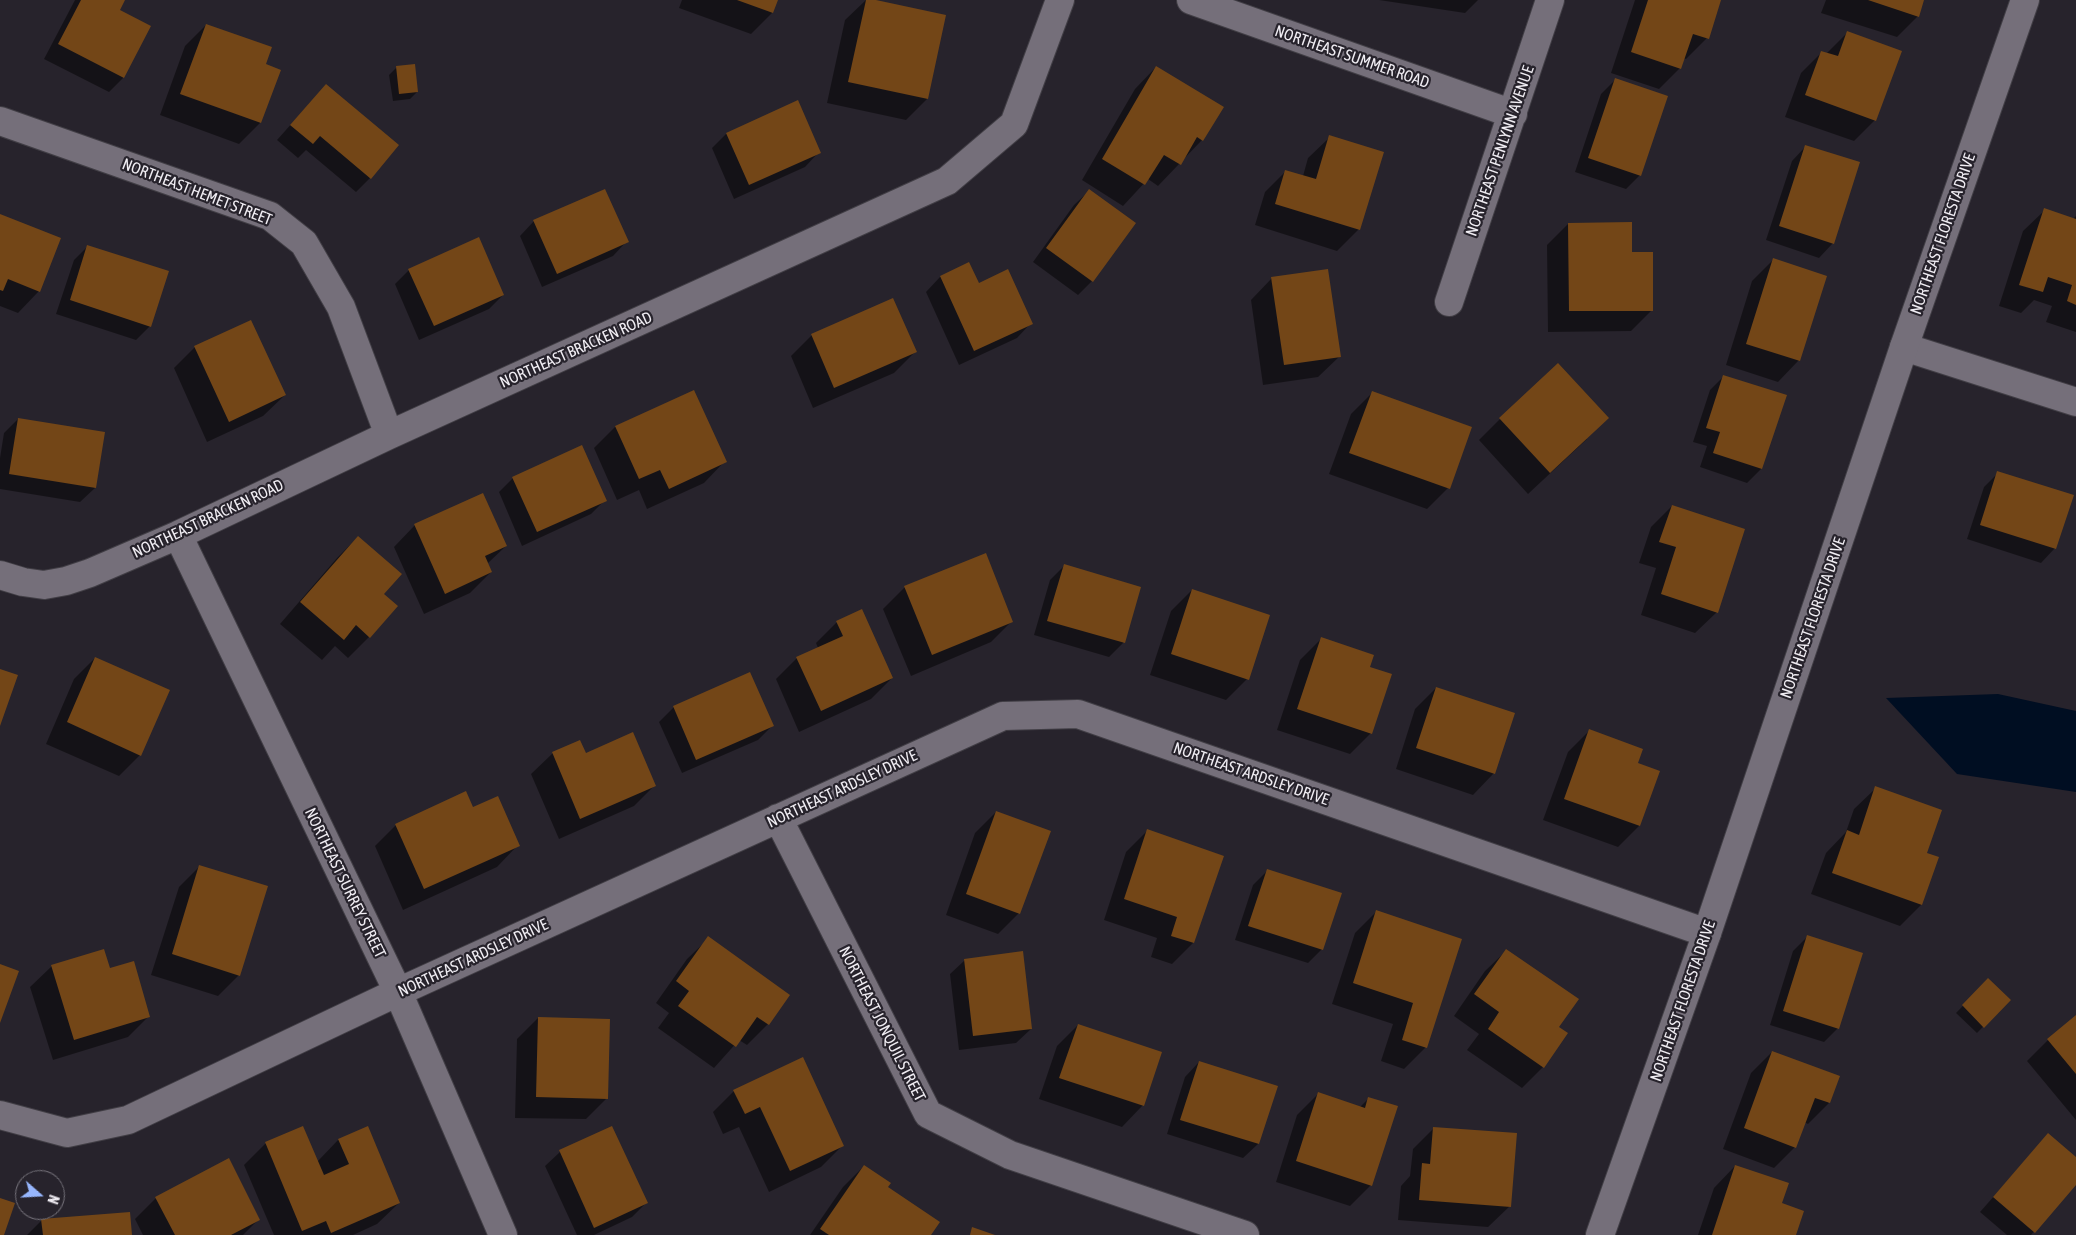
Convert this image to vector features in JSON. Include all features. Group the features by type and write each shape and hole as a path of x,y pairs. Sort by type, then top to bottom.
{"street":[{"name":"NORTHEAST BRACKEN ROAD","path":"0,575 23,582 44,585 66,581 178,535 389,434 947,181 1014,124 1060,0"},
{"name":"NORTHEAST SUMMER ROAD","path":"1192,0 1513,114"},
{"name":"NORTHEAST PENLYNN AVENUE","path":"1449,302 1550,0"},
{"name":"NORTHEAST FLORESTA DRIVE","path":"1600,1235 1707,933 1904,347 2025,0"},
{"name":"NORTHEAST HEMET STREET","path":"0,121 270,216 304,243 341,307 389,434"},
{"path":"1904,347 2076,402"},
{"name":"NORTHEAST SURREY STREET","path":"178,535 398,992 503,1235"},
{"name":"NORTHEAST ARDSLEY DRIVE","path":"0,1115 67,1133 128,1120 398,992 1003,716 1078,714 1707,933"},
{"name":"NORTHEAST JONQUIL STREET","path":"778,818 928,1114 1010,1155 1245,1235"}],"water":[{"path":"1998,694 2076,711 2076,792 1957,774 1886,698"}],"building":[{"path":"81,0 125,0 120,10 151,26 124,78 58,44"},
{"path":"737,0 778,0 773,13"},
{"path":"866,0 876,0 946,15 928,99 848,82"},
{"path":"1648,0 1721,0 1709,39 1693,34 1681,69 1631,52"},
{"path":"1868,0 1924,0 1919,17"},
{"path":"206,24 272,47 266,64 281,70 261,123 180,94"},
{"path":"1847,31 1902,51 1876,121 1805,95 1821,51 1838,56"},
{"path":"415,64 418,92 399,94 396,66"},
{"path":"1156,66 1224,107 1203,141 1197,137 1181,165 1164,155 1145,185 1102,159"},
{"path":"1615,78 1668,96 1641,176 1588,158"},
{"path":"326,84 399,145 371,179 320,136 313,144 290,125"},
{"path":"798,100 821,153 749,185 726,133"},
{"path":"1329,135 1384,152 1360,230 1275,204 1285,170 1316,179"},
{"path":"1805,145 1860,162 1834,244 1779,226"},
{"path":"605,189 629,242 557,274 533,220"},
{"path":"1089,189 1136,223 1093,282 1046,248"},
{"path":"2044,208 2076,219 2076,305 2067,301 2072,285 2048,277 2043,292 2019,285"},
{"path":"0,214 61,238 40,292 8,279 3,291 0,290"},
{"path":"1632,222 1632,252 1653,252 1653,311 1569,311 1568,223"},
{"path":"479,237 504,295 434,326 408,269"},
{"path":"87,245 169,271 151,327 70,300"},
{"path":"1773,258 1827,276 1800,361 1746,344"},
{"path":"969,262 979,283 1008,269 1033,324 974,351 940,276"},
{"path":"1328,269 1341,357 1284,365 1271,277"},
{"path":"893,298 917,352 834,388 811,334"},
{"path":"251,320 286,395 229,422 194,346"},
{"path":"1558,363 1609,418 1550,473 1499,418"},
{"path":"1723,375 1787,395 1762,469 1713,453 1720,432 1706,428"},
{"path":"694,390 727,462 669,489 660,470 639,479 615,426"},
{"path":"1372,391 1472,427 1450,489 1349,453"},
{"path":"18,418 105,432 96,488 9,474"},
{"path":"582,445 607,501 537,532 512,477"},
{"path":"1997,471 2074,495 2056,549 1980,525"},
{"path":"483,493 507,546 485,556 492,572 445,594 414,524"},
{"path":"1672,505 1745,529 1718,613 1661,594 1676,547 1659,542"},
{"path":"358,536 402,574 384,594 398,606 370,638 356,625 344,640 300,602"},
{"path":"986,553 1013,622 932,655 904,586"},
{"path":"1064,564 1141,587 1125,643 1047,621"},
{"path":"1192,589 1270,615 1249,680 1171,654"},
{"path":"862,609 893,678 821,711 796,657 843,636 836,621"},
{"path":"1321,637 1374,655 1370,667 1392,674 1372,734 1297,709"},
{"path":"95,657 170,690 141,756 67,722"},
{"path":"0,669 18,675 0,726"},
{"path":"750,672 774,726 696,760 673,706"},
{"path":"1436,687 1515,713 1495,774 1416,748"},
{"path":"1589,729 1643,749 1638,763 1660,771 1640,826 1564,799"},
{"path":"633,732 656,786 580,819 552,752 580,740 586,753"},
{"path":"1875,786 1942,810 1927,853 1939,857 1922,905 1832,873 1847,830 1859,835"},
{"path":"466,791 473,807 498,796 520,846 424,889 395,824"},
{"path":"996,811 1051,831 1020,914 966,894"},
{"path":"1147,829 1224,856 1194,943 1171,936 1177,917 1124,899"},
{"path":"199,865 268,886 240,976 172,954"},
{"path":"1267,869 1342,893 1323,950 1248,926"},
{"path":"1376,910 1462,939 1427,1048 1402,1040 1413,1003 1353,983"},
{"path":"1807,935 1863,953 1839,1029 1783,1011"},
{"path":"708,936 790,995 769,1025 757,1017 736,1047 678,1006 689,991 676,981"},
{"path":"104,949 110,968 134,961 150,1017 74,1040 51,965"},
{"path":"1506,949 1579,999 1559,1027 1568,1033 1544,1068 1488,1029 1499,1012 1474,994"},
{"path":"1023,951 1032,1029 973,1036 964,959"},
{"path":"0,964 19,971 0,1023"},
{"path":"1988,978 2011,1000 1984,1028 1962,1005"},
{"path":"2076,1015 2076,1074 2047,1039"},
{"path":"538,1017 610,1019 608,1099 536,1097"},
{"path":"1078,1024 1162,1052 1144,1106 1059,1078"},
{"path":"1772,1051 1840,1076 1830,1103 1815,1098 1796,1148 1744,1128"},
{"path":"803,1057 844,1146 790,1171 760,1107 745,1114 733,1090"},
{"path":"1199,1061 1278,1086 1259,1144 1180,1120"},
{"path":"1318,1092 1365,1108 1368,1097 1398,1106 1372,1186 1296,1161"},
{"path":"303,1126 324,1175 349,1164 338,1139 368,1126 400,1203 331,1233 326,1221 302,1231 265,1142"},
{"path":"612,1126 648,1203 594,1228 559,1150"},
{"path":"1433,1127 1517,1133 1511,1207 1419,1200 1422,1163 1430,1164"},
{"path":"2048,1133 2076,1157 2076,1185 2035,1233 1993,1197"},
{"path":"229,1158 260,1220 231,1235 175,1235 155,1197"},
{"path":"864,1165 891,1183 888,1187 940,1222 931,1235 829,1235 820,1229"},
{"path":"1735,1165 1789,1183 1782,1203 1804,1211 1796,1235 1712,1235"},
{"path":"0,1198 15,1203 4,1235 0,1235"},
{"path":"130,1212 132,1235 43,1235 41,1220 65,1220 65,1217"},
{"path":"972,1227 995,1235 970,1235"}]}
